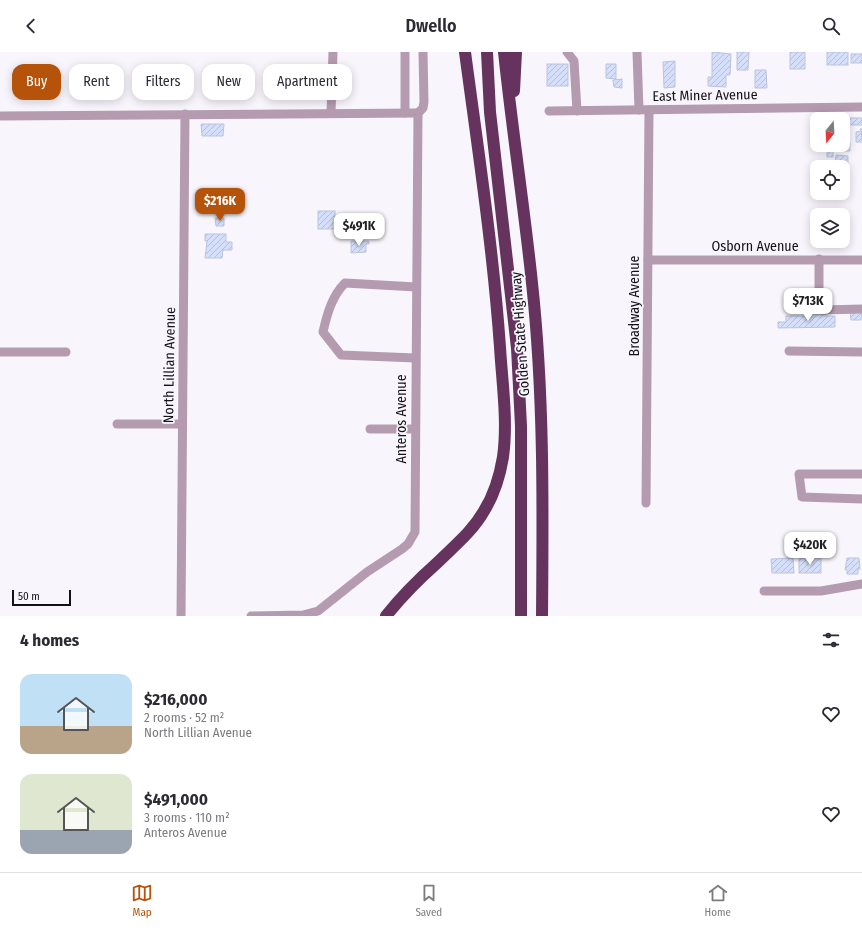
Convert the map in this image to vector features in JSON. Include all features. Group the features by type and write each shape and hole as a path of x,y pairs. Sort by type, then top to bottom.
{"highway":[{"path":"386,616 395,605 472,529 484,511 496,484 503,456 503,391 498,321 483,183 465,52"},
{"name":"Golden State Highway","path":"486,52 490,112 517,348 521,426 522,616"},
{"name":"Golden State Highway","path":"504,52 532,283 538,354 544,474 542,616"},
{"path":"512,120 516,52"}],"street":[{"path":"331,113 333,52"},
{"path":"405,52 405,113"},
{"name":"Anteros Avenue","path":"251,616 303,615 318,611 367,572 408,544 412,538 416,526 414,429 418,113 423,108 424,102 423,52"},
{"path":"567,52 574,61 577,111"},
{"path":"637,52 639,110"},
{"name":"East Miner Avenue","path":"549,111 862,107"},
{"name":"Broadway Avenue","path":"646,503 649,110"},
{"path":"0,116 418,113"},
{"name":"North Lillian Avenue","path":"180,616 185,114"},
{"name":"Osborn Avenue","path":"648,260 862,260"},
{"path":"819,260 819,308 822,310 862,309"},
{"path":"415,358 341,355 323,332 326,319 337,291 345,283 416,287"},
{"path":"789,351 862,352"},
{"path":"0,352 66,352"},
{"path":"117,424 182,424"},
{"path":"370,429 414,429"},
{"path":"862,474 799,474 802,497 862,499"},
{"path":"764,591 821,591 862,584"}],"building":[{"path":"712,52 731,54 730,75 726,75 726,87 708,86 708,77 712,77"},
{"path":"737,52 749,52 748,70 737,70"},
{"path":"790,52 805,52 805,69 790,69"},
{"path":"827,52 848,52 848,65 827,65"},
{"path":"851,54 862,54 862,63 851,63"},
{"path":"675,61 675,87 664,88 663,62"},
{"path":"547,64 568,64 568,86 547,86"},
{"path":"606,64 616,64 616,79 606,78"},
{"path":"755,70 766,70 767,88 755,88"},
{"path":"622,79 622,88 614,87 613,80"},
{"path":"850,118 862,118 862,125 850,125"},
{"path":"201,124 224,124 223,136 202,136"},
{"path":"861,128 862,142 856,142 856,132 861,131"},
{"path":"827,152 833,152 833,157 827,157"},
{"path":"836,155 848,156 848,160 835,160"},
{"path":"318,211 335,211 335,229 318,229"},
{"path":"215,218 224,218 224,226 216,226"},
{"path":"205,234 226,234 226,242 232,242 232,250 223,250 222,258 205,258 207,241 205,241"},
{"path":"351,241 369,241 369,244 366,244 366,252 351,253"},
{"path":"850,310 862,310 861,320 851,320"},
{"path":"810,314 826,314 826,316 835,316 835,327 778,328 778,322 786,322 786,316 810,316"},
{"path":"793,558 794,573 772,573 771,559"},
{"path":"799,558 821,558 821,573 799,573"},
{"path":"847,558 859,558 860,569 858,569 858,574 847,574 847,570 845,570"}]}
